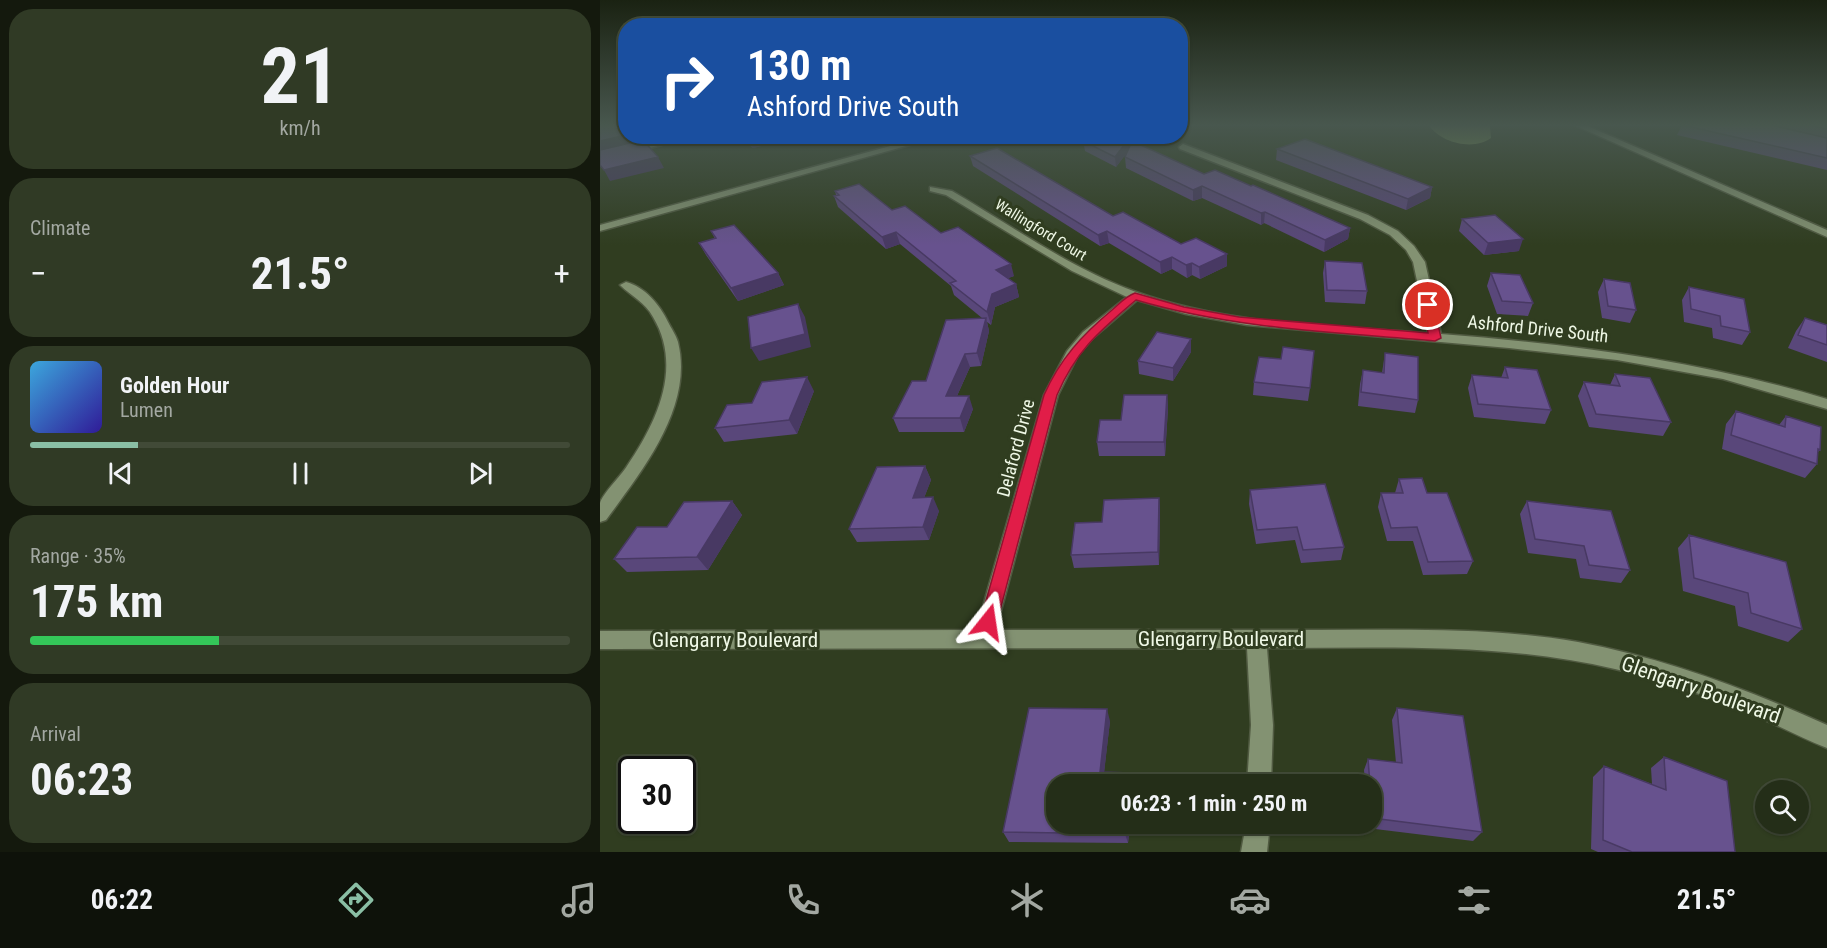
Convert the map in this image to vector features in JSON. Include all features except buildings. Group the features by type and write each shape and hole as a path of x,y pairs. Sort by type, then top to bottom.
{"street":[{"path":"600,228 832,165"},
{"path":"1229,165 1364,217 1394,233 1410,248 1419,262 1435,338"},
{"path":"1669,165 1827,234"},
{"name":"Wallingford Court","path":"933,189 949,193 1087,274 1135,296"},
{"path":"600,515 647,450 665,411 673,378 674,354 667,328 643,294 626,285"},
{"name":"Ashford Drive South","path":"1135,296 1182,310 1239,321 1565,349 1662,361 1737,377 1827,404"},
{"name":"Delaford Drive","path":"984,639 1055,385 1072,354 1088,335 1135,296"},
{"path":"1256,639 1262,725 1260,774"},
{"name":"Glengarry Boulevard","path":"600,640 1462,639 1542,646 1608,658 1733,696 1827,737"},
{"path":"1254,852 1256,834"}],"route":[{"path":"988,622 1051,395 1059,375 1072,354 1088,335 1135,296 1182,310 1239,321 1435,338 1428,305"}]}
